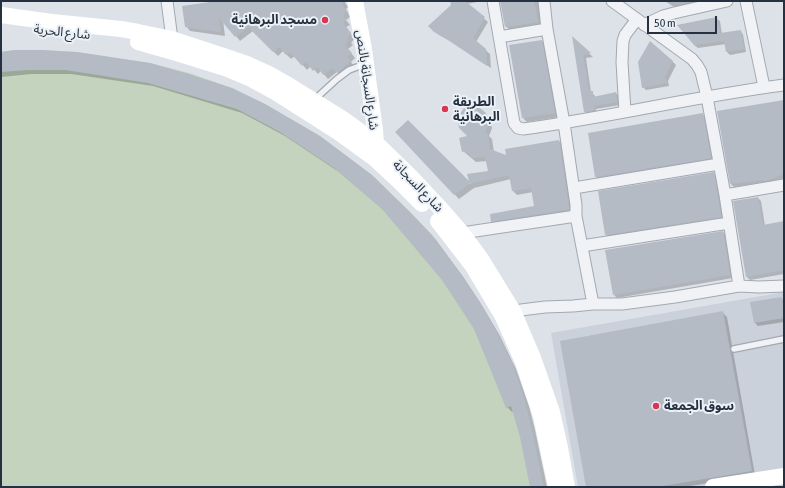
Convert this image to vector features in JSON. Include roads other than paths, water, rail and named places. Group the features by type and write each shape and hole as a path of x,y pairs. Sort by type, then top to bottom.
{"main road":[{"name":"شارع السجانة بالنص","path":"355,1 364,49 375,151"},
{"name":"شارع الحرية","path":"1,15 122,34"},
{"name":"شارع الحرية","path":"1,25 122,34"},
{"name":"شارع السجانة","path":"122,34 172,39 247,64 269,74 343,119 375,151 403,185 434,216 472,265 503,317 523,362 541,416 556,487"},
{"name":"شارع السجانة","path":"122,34 143,43 225,68 251,79 275,92 338,132 375,151 411,177 462,233 481,259 513,311 533,358 552,412 567,487"},
{"path":"713,487 784,476"}],"street":[{"path":"167,1 172,39"},
{"path":"493,1 514,123 518,128 523,129 564,123 707,96 784,85"},
{"path":"544,1 547,28 574,188 576,216 593,304"},
{"path":"612,1 692,59 701,72 707,96 740,286"},
{"path":"625,112 622,62 622,41 625,35 640,22 707,3 727,1"},
{"path":"746,1 764,87"},
{"path":"499,37 547,28"},
{"path":"574,188 719,164"},
{"path":"725,195 784,185"},
{"path":"462,233 576,216"},
{"path":"582,246 729,223"},
{"path":"513,311 545,307 622,304 698,294 740,286 784,286"}],"lane":[{"path":"314,100 349,70 366,64"},
{"path":"734,349 784,338"}],"place":[{"name":"مسجد البرهانية","path":"325,20"},
{"name":"الطريقة البرهانية","path":"445,109"},
{"name":"سوق الجمعة","path":"656,406"}]}
